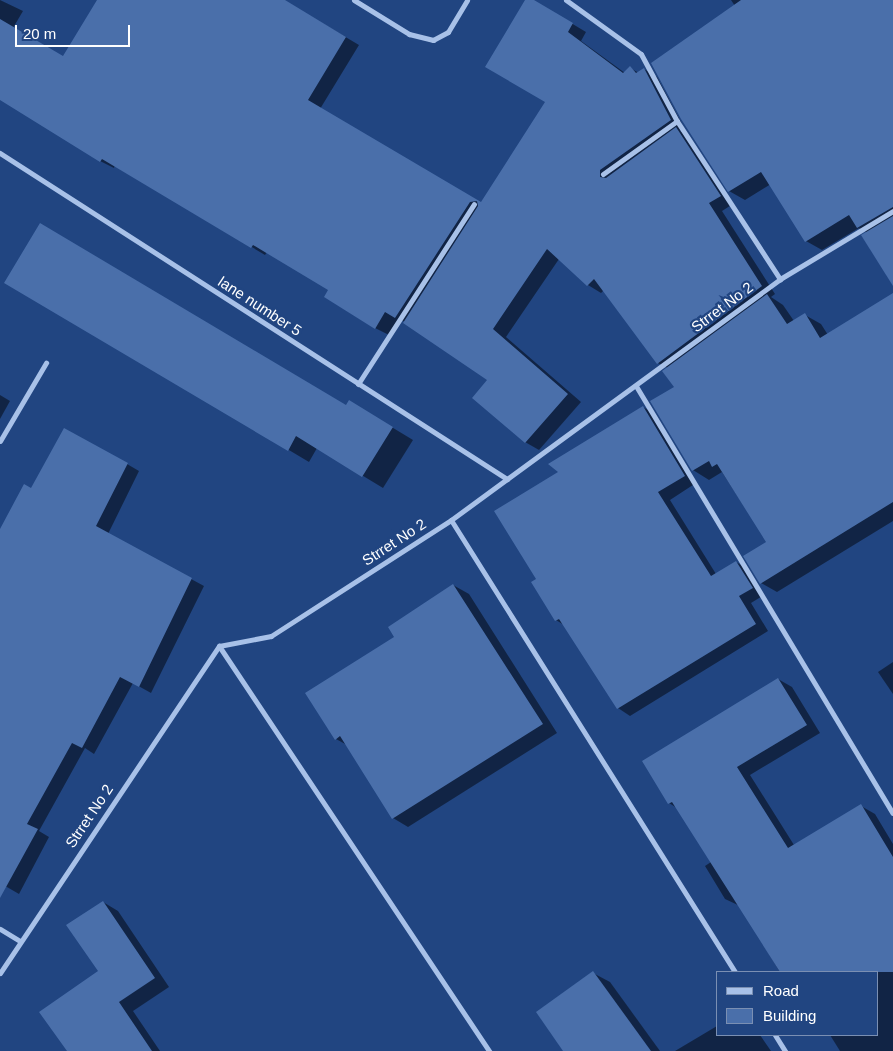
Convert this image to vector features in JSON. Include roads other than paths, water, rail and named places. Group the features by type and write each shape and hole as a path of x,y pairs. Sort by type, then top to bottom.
{"street":[{"path":"354,0 409,34 433,40 448,32 468,0"},
{"path":"566,0 641,54 677,121 780,279"},
{"path":"602,174 677,121"},
{"name":"lane number 5","path":"0,153 507,479"},
{"path":"358,384 474,204"},
{"name":"Strret No 2","path":"0,973 219,646 271,636 451,520 780,279 893,211"},
{"path":"0,441 46,363"},
{"path":"636,386 893,813"},
{"path":"451,520 734,971"},
{"path":"219,646 489,1051"},
{"path":"0,930 20,941"},
{"path":"775,1036 785,1051"}]}
